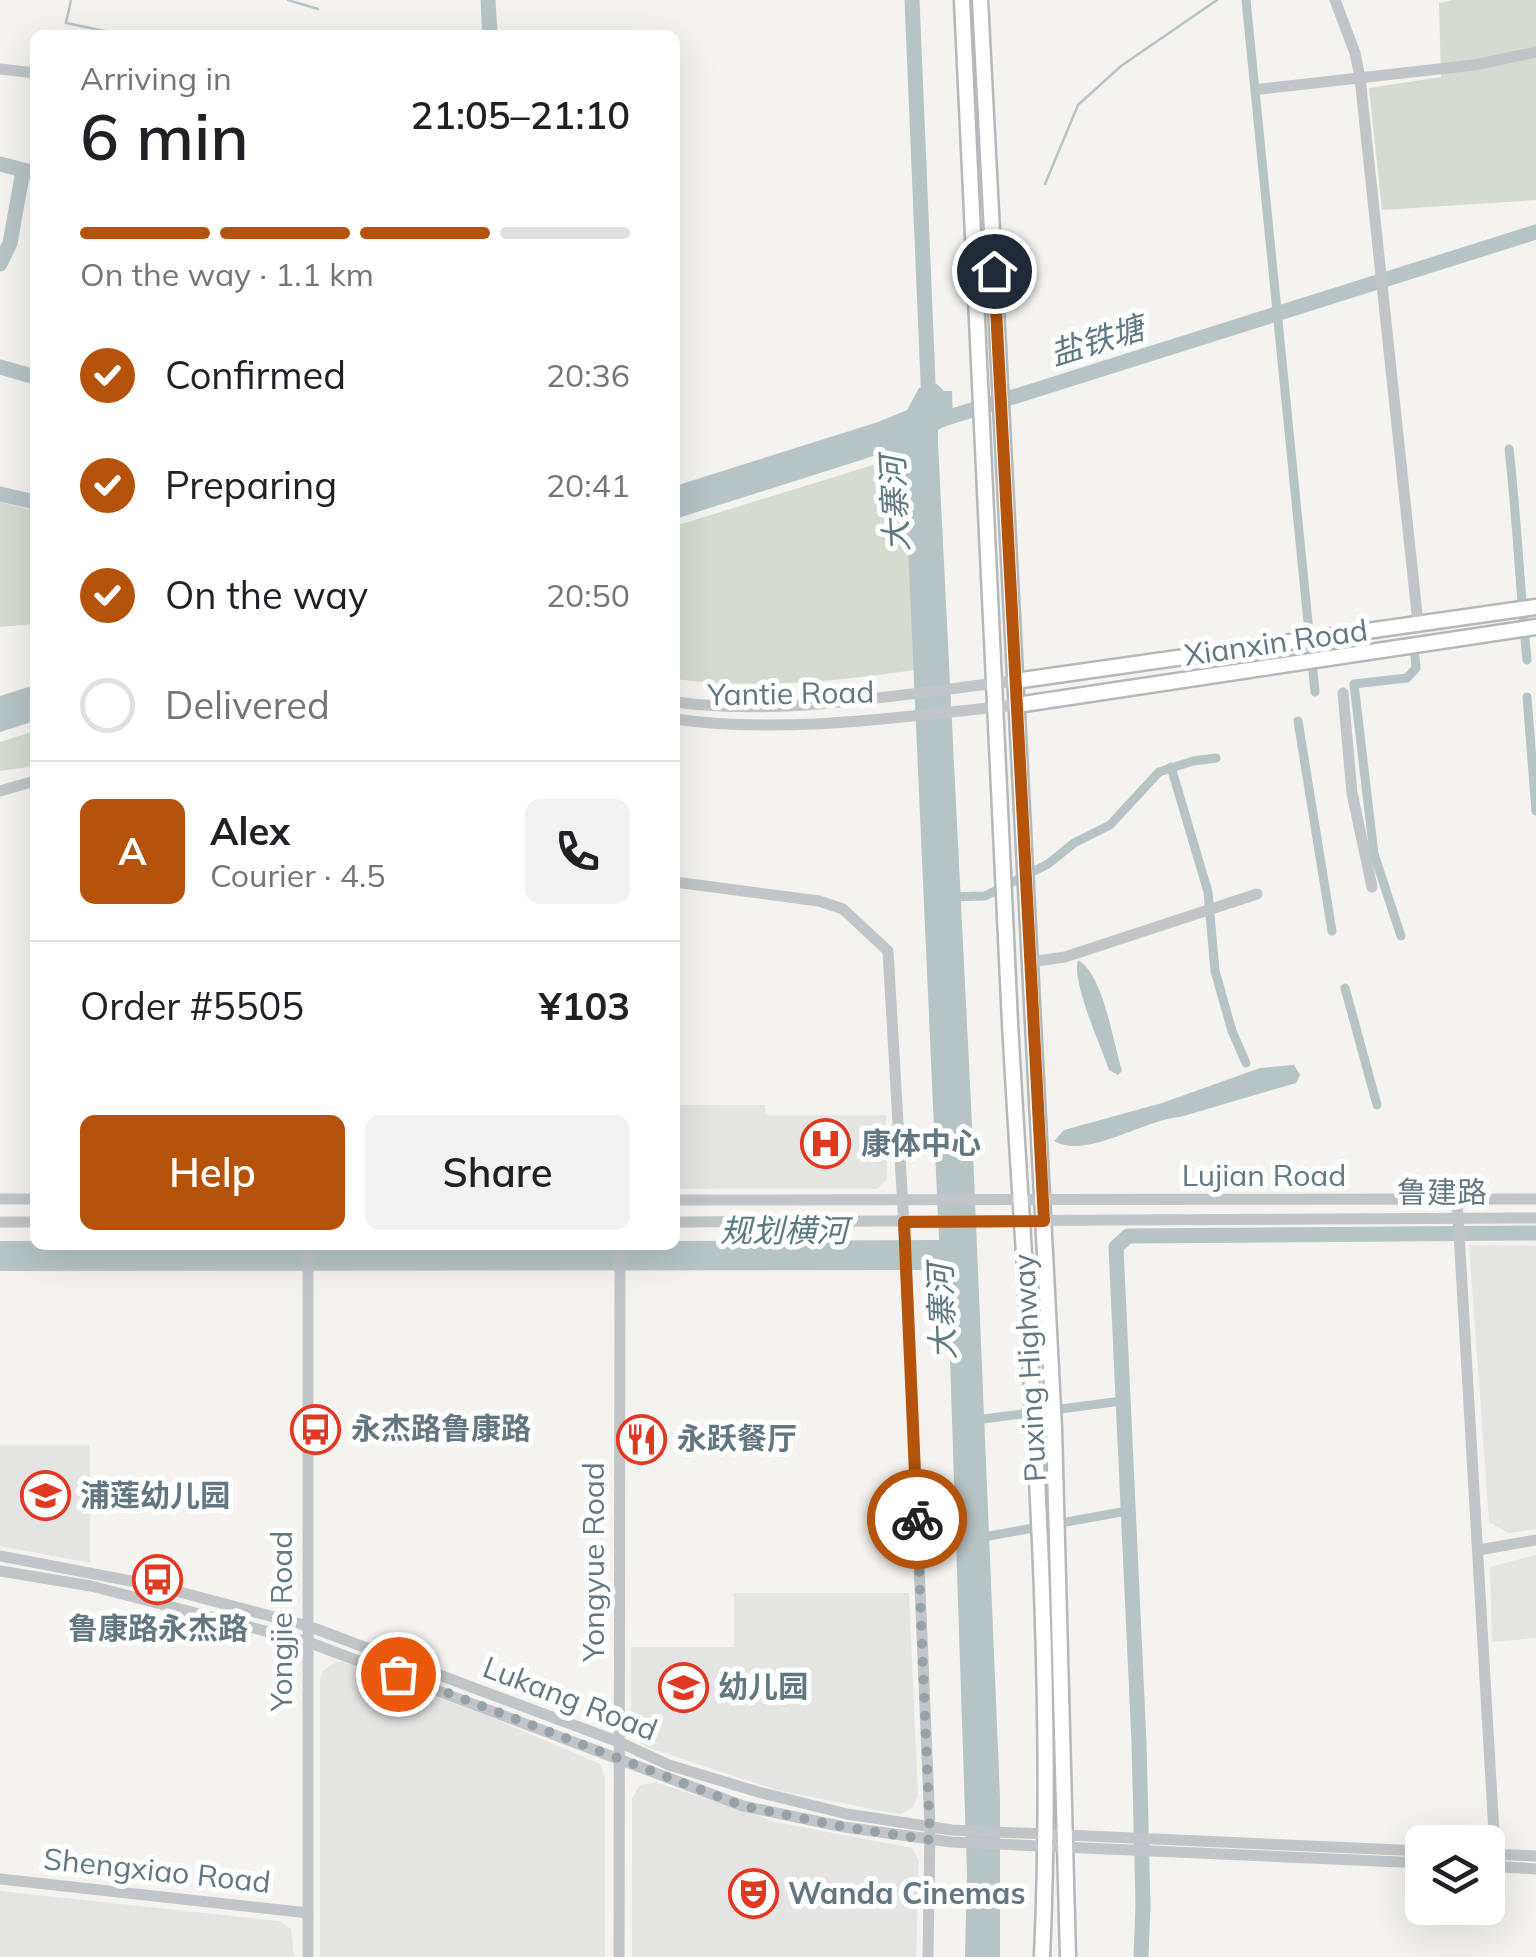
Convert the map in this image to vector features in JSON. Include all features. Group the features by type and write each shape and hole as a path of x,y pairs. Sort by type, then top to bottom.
{"main road":[{"name":"Puxing Highway","path":"962,0 977,384 1038,1539 1046,1840 1042,1957"},
{"name":"Puxing Highway","path":"980,0 1054,1428 1068,1957"},
{"name":"Xianxin Road","path":"1015,680 1536,607"},
{"name":"Xianxin Road","path":"1016,705 1535,627"}],"street":[{"path":"1335,0 1355,52 1360,78 1418,623"},
{"path":"1260,88 1474,64 1536,52"},
{"path":"0,69 30,73"},
{"name":"Yantie Road","path":"680,703 715,708 771,708 1015,680"},
{"path":"1344,692 1352,793 1372,887"},
{"name":"Yantie Road","path":"680,720 772,726 1016,705"},
{"path":"0,791 30,782"},
{"path":"680,883 819,901 843,909 888,951 907,1277 930,1834 928,1957"},
{"path":"1030,962 1065,958 1257,894"},
{"path":"0,1199 30,1199"},
{"name":"Lujian Road","path":"903,1200 1536,1199"},
{"path":"680,1200 903,1200"},
{"path":"1457,1200 1490,1825"},
{"name":"鲁建路","path":"1458,1219 1536,1218"},
{"name":"Lujian Road","path":"904,1222 1458,1219"},
{"path":"0,1222 30,1222"},
{"path":"680,1222 904,1222"},
{"name":"Yongjie Road","path":"308,1250 308,1957"},
{"name":"Yongyue Road","path":"619,1957 620,1250"},
{"path":"1478,1550 1536,1540"},
{"name":"Lukang Road","path":"0,1556 157,1586 308,1626 620,1742 669,1765 758,1792 930,1834"},
{"name":"Lukang Road","path":"0,1571 91,1586 308,1642 743,1806 844,1827 1046,1840"},
{"path":"1046,1840 1405,1850"},
{"path":"1067,1840 1405,1862"},
{"path":"1505,1859 1536,1856"},
{"path":"1505,1863 1536,1869"},
{"name":"Shengxiao Road","path":"0,1879 308,1913"}],"shaded area":[{"path":"1536,0 1536,200 1382,210 1369,88 1441,77 1439,3"},
{"path":"937,384 944,391 952,391 953,422 938,430 938,443 1000,1797 1000,1957 965,1957 967,1873 948,1299 944,1282 933,1270 0,1271 0,1241 30,1241 30,1250 680,1250 680,1241 939,1240 905,480 899,460 891,454 880,454 680,517 680,484 878,422 907,410 919,388"},
{"path":"886,461 898,467 905,480 914,670 795,683 680,679 680,524"},
{"path":"0,502 30,510 30,624 0,627"},
{"path":"30,687 30,723 0,732 0,696"},
{"path":"30,733 30,767 0,771 0,742"},
{"path":"1078,960 1101,994 1122,1071 1118,1075 1109,1070 1088,1014 1079,983"},
{"path":"1294,1065 1300,1075 1296,1083 1099,1142 1067,1146 1054,1141 1064,1130 1162,1103 1260,1068"},
{"path":"680,1105 765,1105 766,1115 886,1115 887,1179 877,1189 680,1189"},
{"path":"1469,1245 1536,1246 1536,1529 1508,1533 1489,1522"},
{"name":"浦莲幼儿园","path":"0,1445 90,1445 90,1563 0,1546"},
{"path":"1536,1555 1536,1638 1492,1642 1490,1567"},
{"path":"734,1593 909,1593 918,1796 912,1808 901,1814 892,1813 777,1790 646,1747 636,1739 631,1727 631,1647 734,1647"},
{"path":"335,1662 500,1721 600,1764 605,1778 605,1957 320,1957 320,1678"},
{"path":"655,1782 776,1822 912,1848 919,1861 916,1957 632,1957 632,1798 640,1785"},
{"path":"0,1891 279,1921 291,1929 294,1957 0,1957"}],"waterway":[{"path":"71,0 66,23 100,30"},
{"path":"288,0 318,9"},
{"name":"大寨河","path":"488,0 490,30"},
{"path":"912,0 929,405"},
{"path":"1045,184 1078,105 1121,66 1217,0"},
{"path":"1246,0 1315,692"},
{"path":"0,164 30,172"},
{"path":"0,264 10,243 23,171"},
{"name":"盐铁塘","path":"934,422 1536,232"},
{"path":"0,367 30,376"},
{"path":"1509,449 1527,660"},
{"path":"0,494 30,501"},
{"path":"1401,936 1374,854 1354,684 1407,678 1416,668 1415,657"},
{"path":"1527,697 1536,811"},
{"path":"1298,721 1332,931"},
{"path":"949,897 985,896 1048,864 1074,843 1110,825 1159,772 1216,758"},
{"path":"1171,767 1208,892 1215,971 1232,1031 1246,1063"},
{"path":"1345,988 1377,1105"},
{"path":"1141,1957 1139,1742 1116,1247 1128,1236 1536,1233"},
{"path":"976,1420 1122,1401"},
{"path":"978,1538 1127,1511"}],"way so far":[{"path":"398,1674 743,1806 930,1840 917,1519"}],"place":[{"name":"康体中心","path":"826,1144"},
{"name":"永杰路鲁康路","path":"316,1429"},
{"name":"永跃餐厅","path":"642,1439"},
{"name":"浦莲幼儿园","path":"45,1496"},
{"name":"鲁康路永杰路","path":"158,1580"},
{"name":"幼儿园","path":"683,1687"},
{"name":"Wanda Cinemas","path":"753,1894"}],"route":[{"path":"917,1519 904,1222 1044,1221 994,271"}],"water label":[{"name":"规划横河","path":"784,1231"}]}
